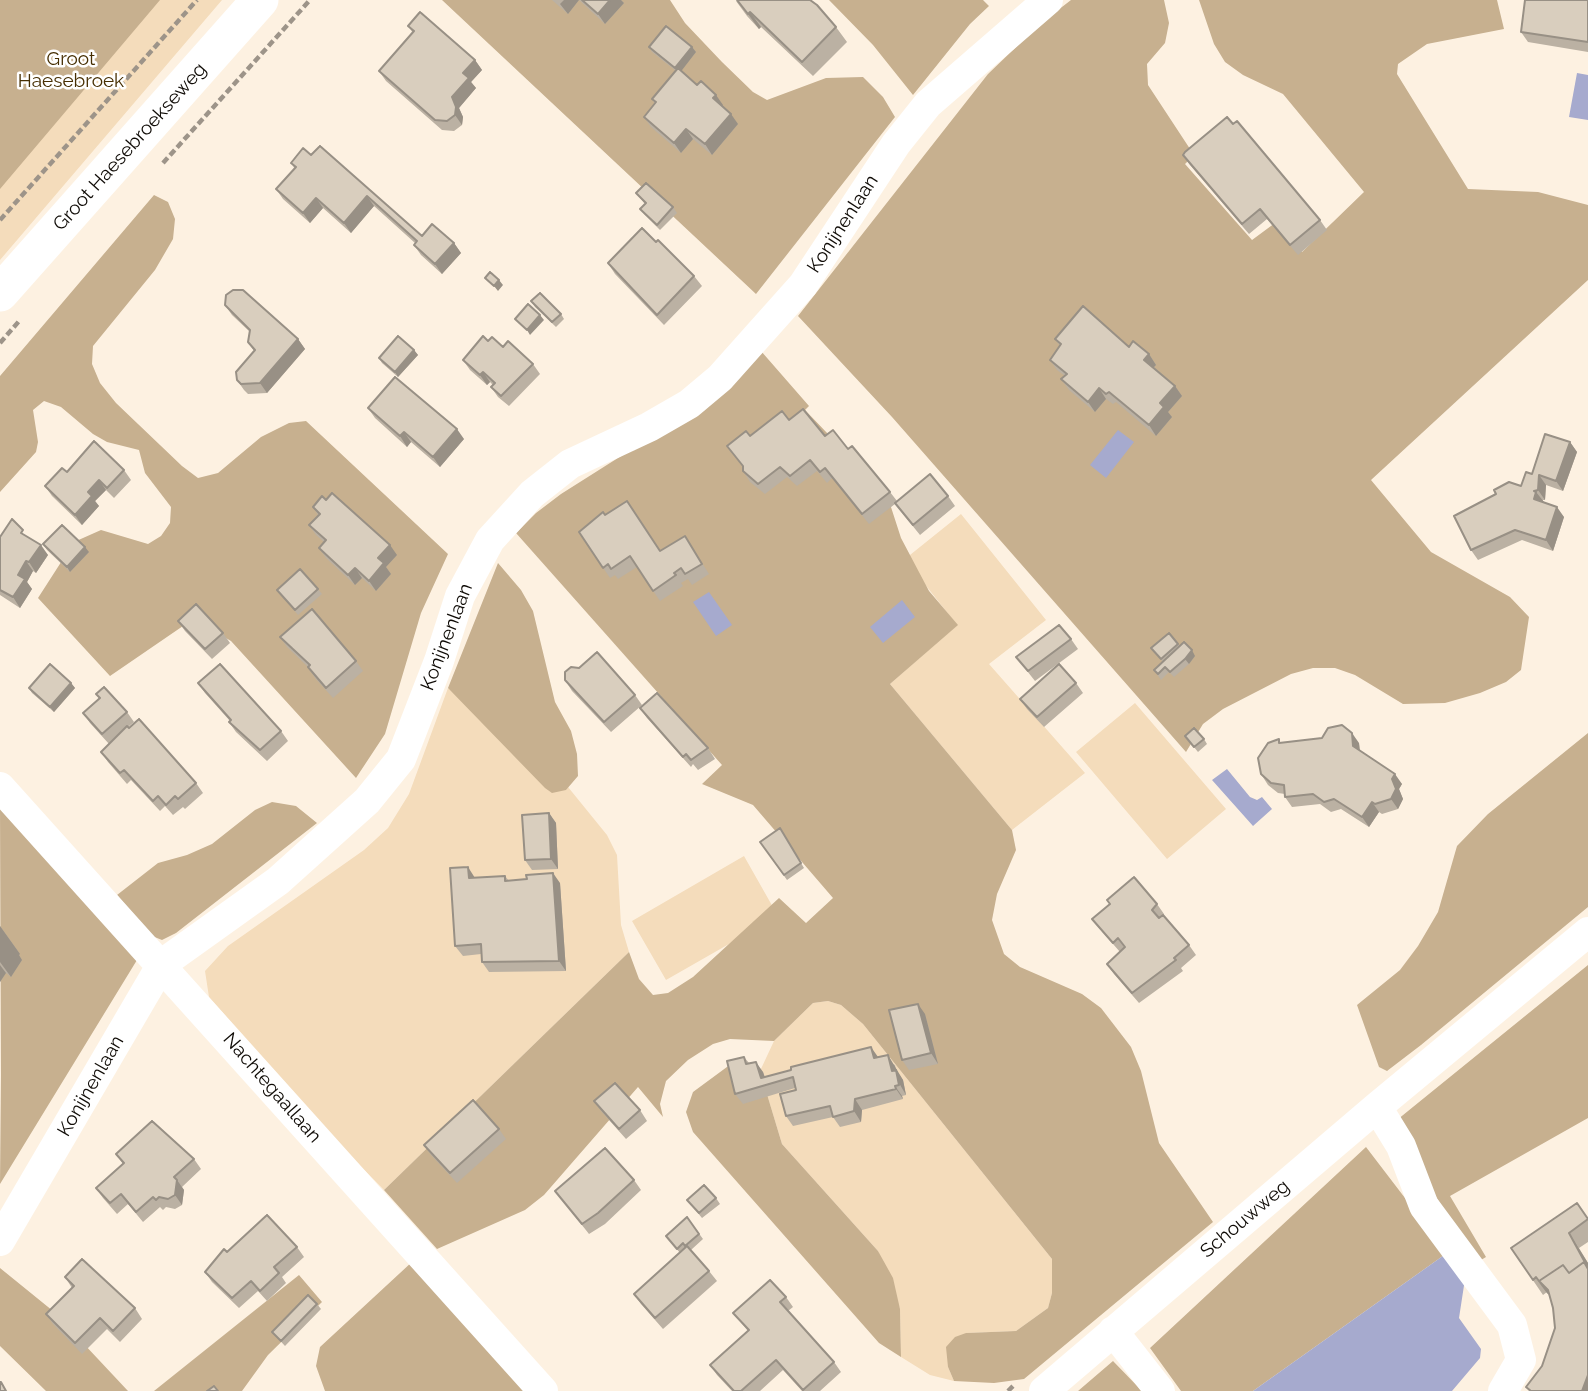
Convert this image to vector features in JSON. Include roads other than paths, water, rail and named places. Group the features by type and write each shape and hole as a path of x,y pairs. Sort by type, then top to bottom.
{"street":[{"name":"Groot Haesebroekseweg","path":"0,293 260,0"},
{"name":"Konijnenlaan","path":"0,1241 162,964 278,881 367,801 401,759 439,661 460,596 490,540 532,494 570,464 649,427 689,404 720,377 803,285 896,144 928,104 1048,0"},
{"name":"Nachtegaallaan","path":"0,787 162,964 542,1391"},
{"name":"Schouwweg","path":"1044,1391 1377,1107 1588,932"},
{"path":"1377,1107 1401,1146 1424,1206 1512,1325 1521,1360 1503,1391"},
{"path":"1113,1331 1160,1391"}],"water":[{"path":"1577,73 1588,75 1588,120 1569,117"},
{"path":"1118,430 1134,442 1106,478 1090,465"},
{"path":"709,592 732,625 716,636 693,602"},
{"path":"902,600 915,617 883,643 870,627"},
{"path":"1227,769 1250,797 1257,800 1262,797 1272,809 1253,826 1212,780"},
{"path":"1447,1253 1465,1279 1459,1318 1481,1349 1480,1358 1452,1391 1253,1391"}],"park label":[{"name":"Groot Haesebroek","path":"71,70"}]}
